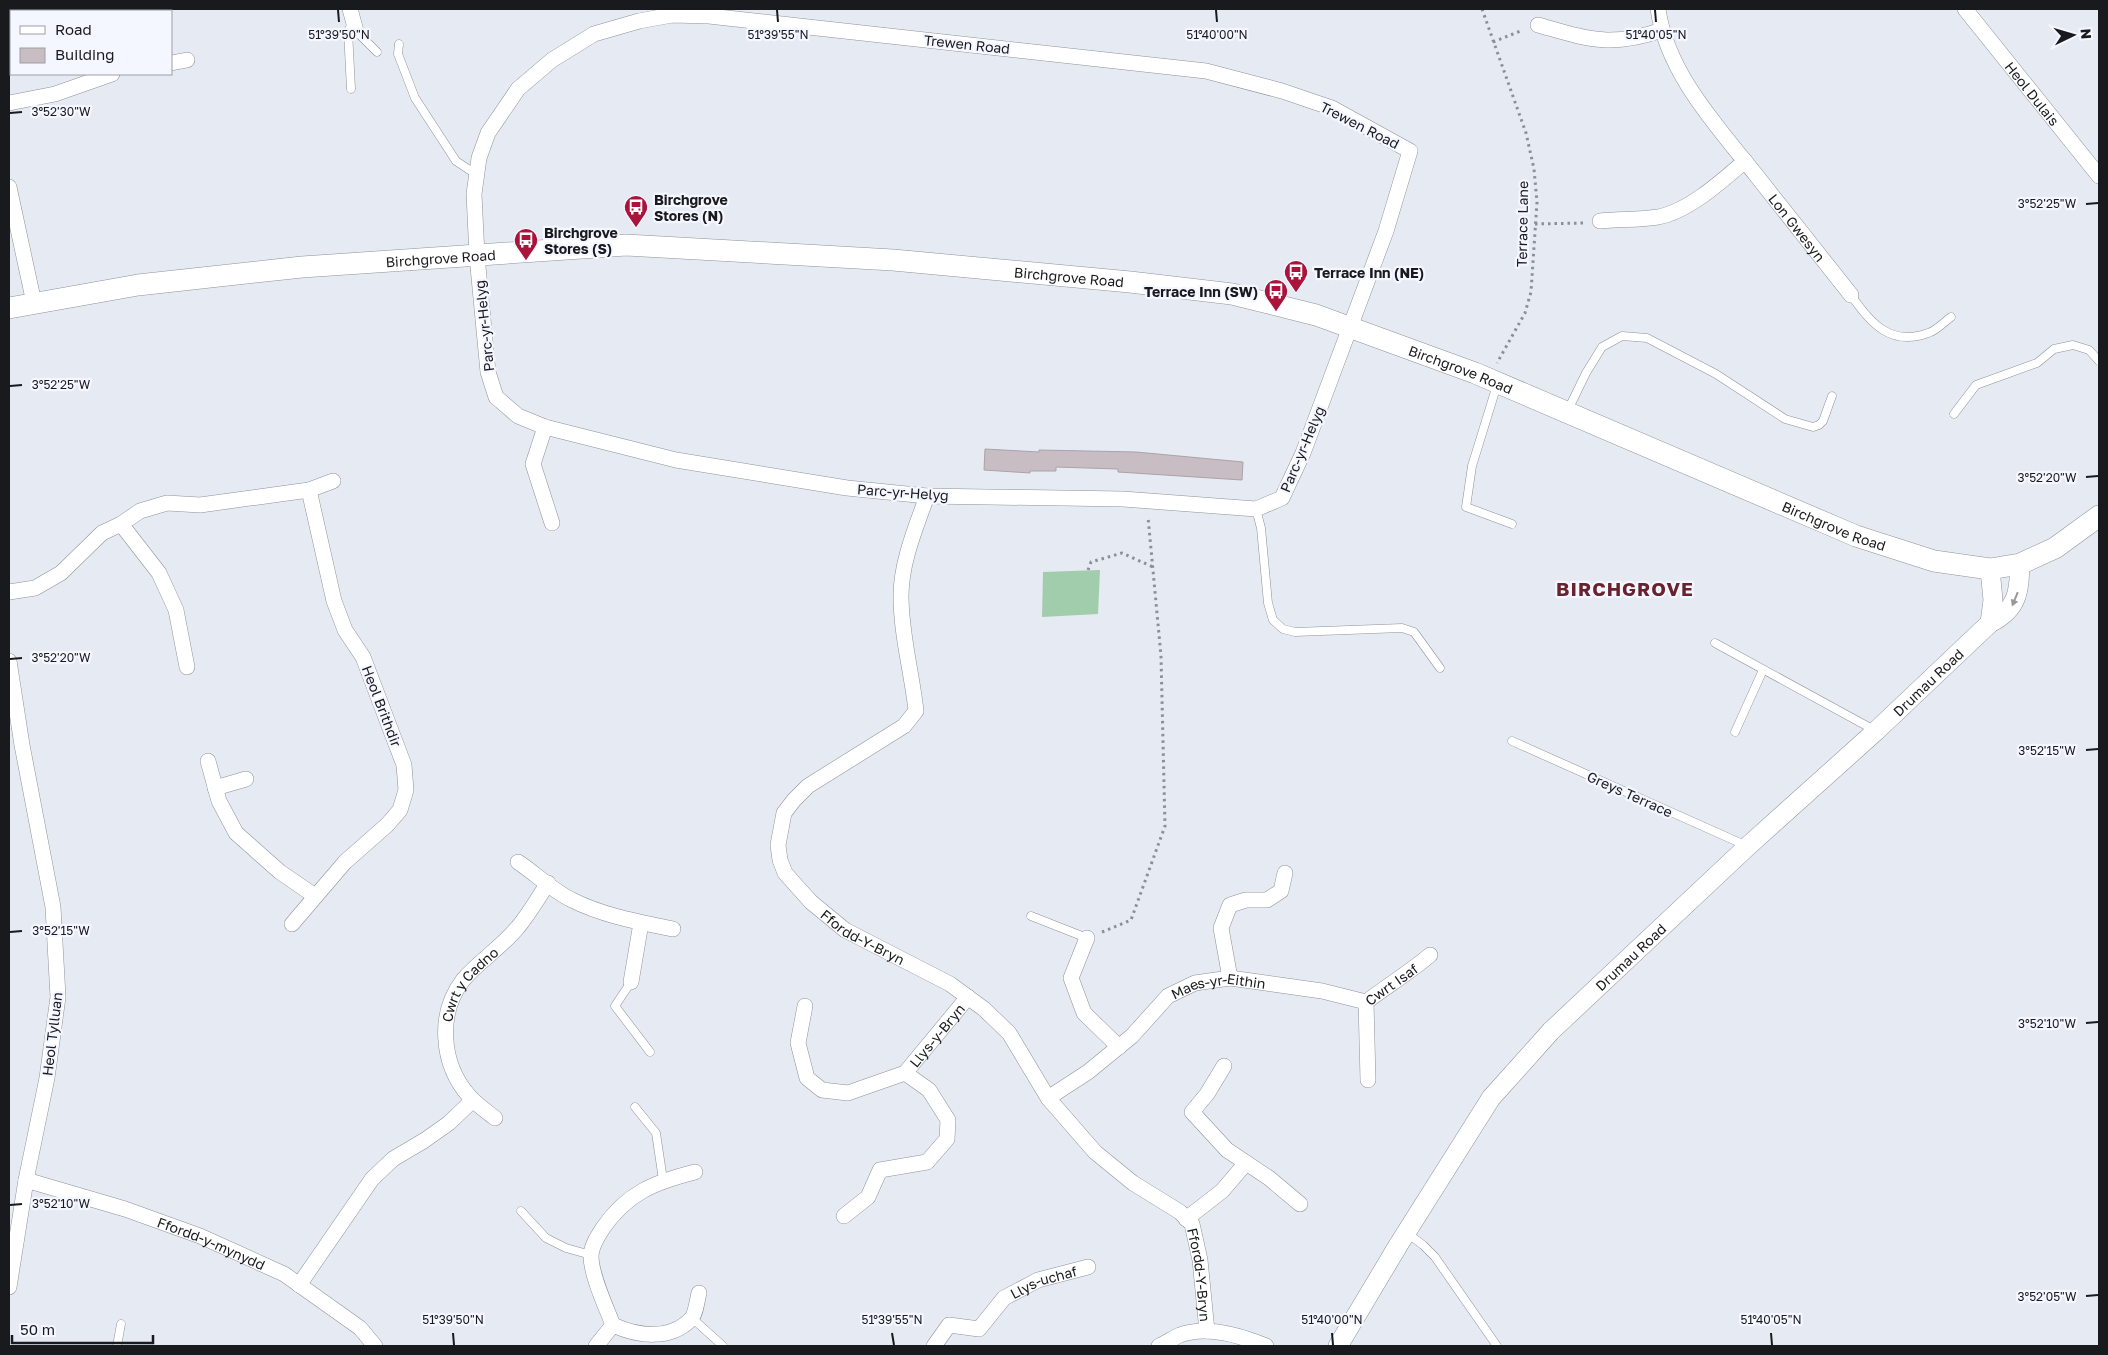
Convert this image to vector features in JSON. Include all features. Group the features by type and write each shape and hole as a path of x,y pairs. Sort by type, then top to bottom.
{"main road":[{"name":"Birchgrove Road","path":"9,308 138,285 292,268 626,245 893,260 1120,281 1232,294 1316,315 1568,411 1661,454 1856,536 1934,561 1990,569 2020,564 2055,548 2099,516"}],"street":[{"name":"Lon Gwesyn","path":"1658,9 1662,30 1676,64 1704,109 1851,295"},
{"name":"Heol Dulais","path":"1965,9 2099,176"},
{"name":"Trewen Road","path":"477,256 474,194 479,158 488,133 518,89 552,60 594,34 639,21 672,15 709,16 1206,70 1282,91 1332,108 1410,151 1386,232 1349,328"},
{"path":"1538,24 1591,40 1617,41 1662,30"},
{"path":"172,62 187,60"},
{"path":"9,103 55,94 109,75"},
{"path":"1600,221 1659,216 1691,203 1745,161"},
{"path":"9,187 34,303"},
{"name":"Parc-yr-Helyg","path":"477,256 488,372 496,397 518,416 545,427 676,460 847,488 927,496 1147,501 1256,509 1282,498 1303,453 1349,328"},
{"path":"545,427 533,464 552,523"},
{"path":"9,592 35,588 62,573 102,533 121,524 140,511 167,502 200,505 309,490 333,481"},
{"name":"Heol Brithdir","path":"292,924 345,862 387,825 400,810 406,790 404,765 363,657 345,630 334,601 309,490"},
{"name":"Ffordd-Y-Bryn","path":"927,496 908,550 901,595 906,654 914,690 916,711 904,726 808,786 794,800 784,814 778,845 780,860 791,880 812,902 845,930 950,984 984,1009 1009,1034 1048,1098 1095,1152 1133,1183 1168,1204 1192,1224 1197,1243 1207,1331"},
{"path":"121,524 159,573 176,610 187,667"},
{"name":"Drumau Road","path":"1338,1346 1406,1232 1491,1098 1551,1031 1748,846 1876,731 1990,623 2013,606 2019,589 2020,564"},
{"path":"1990,569 1994,600 1990,623"},
{"name":"Heol Tylluan","path":"9,661 15,746 53,907 58,997 47,1078 26,1180 9,1287"},
{"path":"208,761 219,801 236,833 280,872 315,896"},
{"path":"215,788 246,779"},
{"path":"518,862 571,900 600,912 673,929"},
{"path":"1230,978 1221,928 1230,905 1246,900 1267,900 1281,891 1285,873"},
{"name":"Cwrt y Cadno","path":"495,1118 473,1100 455,1076 446,1049 446,1023 451,999 464,979 519,926 548,883"},
{"path":"631,982 641,923"},
{"path":"1088,938 1071,978 1084,1012 1118,1047"},
{"name":"Cwrt Isaf","path":"1368,1080 1366,1002 1387,986 1404,977 1430,955"},
{"name":"Maes-yr-Eithin","path":"1048,1098 1088,1072 1132,1036 1168,996 1195,983 1230,978 1322,991 1366,1002"},
{"name":"Llys-y-Bryn","path":"805,1006 798,1044 807,1078 822,1090 848,1093 905,1073 968,997"},
{"path":"1224,1066 1207,1094 1192,1112 1227,1150 1270,1178 1300,1204"},
{"name":"Llys-y-Bryn","path":"844,1216 868,1197 880,1170 927,1162 947,1139 948,1120 929,1090 905,1073"},
{"path":"299,1285 372,1179 393,1160 449,1123 473,1100"},
{"path":"1186,1219 1222,1191 1246,1162"},
{"path":"695,1172 663,1180 634,1196 614,1212 596,1238 591,1255 598,1287 613,1325 628,1332 651,1335 674,1331 692,1318 699,1293"},
{"name":"Ffordd-y-mynydd","path":"26,1180 125,1209 200,1236 284,1274 360,1328 375,1346"},
{"name":"Llys-uchaf","path":"934,1346 949,1325 979,1329 1004,1298 1038,1280 1088,1267"},
{"path":"596,1346 613,1325"},
{"path":"1159,1346 1182,1334 1207,1331 1251,1340 1266,1346"}],"lane":[{"path":"348,16 377,52"},
{"path":"348,16 350,89"},
{"path":"399,44 398,54 414,98 456,161 477,175"},
{"path":"1851,295 1865,316 1886,334 1909,336 1929,333 1951,317"},
{"path":"1568,411 1586,373 1602,347 1622,336 1647,338 1716,374 1785,418 1813,427 1819,426 1823,421 1832,396"},
{"path":"1954,414 1976,385 2037,363 2054,350 2073,345 2089,350 2099,361"},
{"path":"1493,381 1472,466 1466,507 1512,524"},
{"path":"1256,509 1261,528 1268,603 1274,620 1283,629 1295,632 1402,628 1414,632 1440,668"},
{"path":"1715,643 1876,731"},
{"path":"1735,732 1762,670"},
{"name":"Greys Terrace","path":"1512,741 1748,846"},
{"path":"1030,916 1088,938"},
{"path":"631,982 615,1006 650,1052"},
{"path":"635,1107 656,1133 663,1180"},
{"path":"521,1211 546,1238 566,1248 591,1255"},
{"path":"1406,1232 1435,1257 1497,1346"},
{"path":"692,1318 723,1346"},
{"path":"117,1346 121,1324"}],"path":[{"name":"Terrace Lane","path":"1482,9 1526,132 1534,169 1537,202 1531,292 1525,313 1493,381"},
{"path":"1493,42 1538,24"},
{"path":"1535,224 1581,223 1595,225 1600,221"},
{"path":"1088,938 1132,920 1165,826 1161,656 1147,501"},
{"path":"1088,570 1091,562 1122,553 1154,567"}],"green space":[{"path":"1100,570 1098,614 1042,617 1043,572"}],"building":[{"path":"985,449 1039,452 1039,450 1136,452 1243,462 1242,480 1118,472 1118,469 1056,467 1056,471 1030,471 1030,473 984,470"}],"place":[{"name":"Birchgrove Stores (N)","path":"636,228"},
{"name":"Birchgrove Stores (S)","path":"526,261"},
{"name":"Terrace Inn (NE)","path":"1296,293"},
{"name":"Terrace Inn (SW)","path":"1276,312"}],"district":[{"name":"BIRCHGROVE","path":"1625,588"}]}
